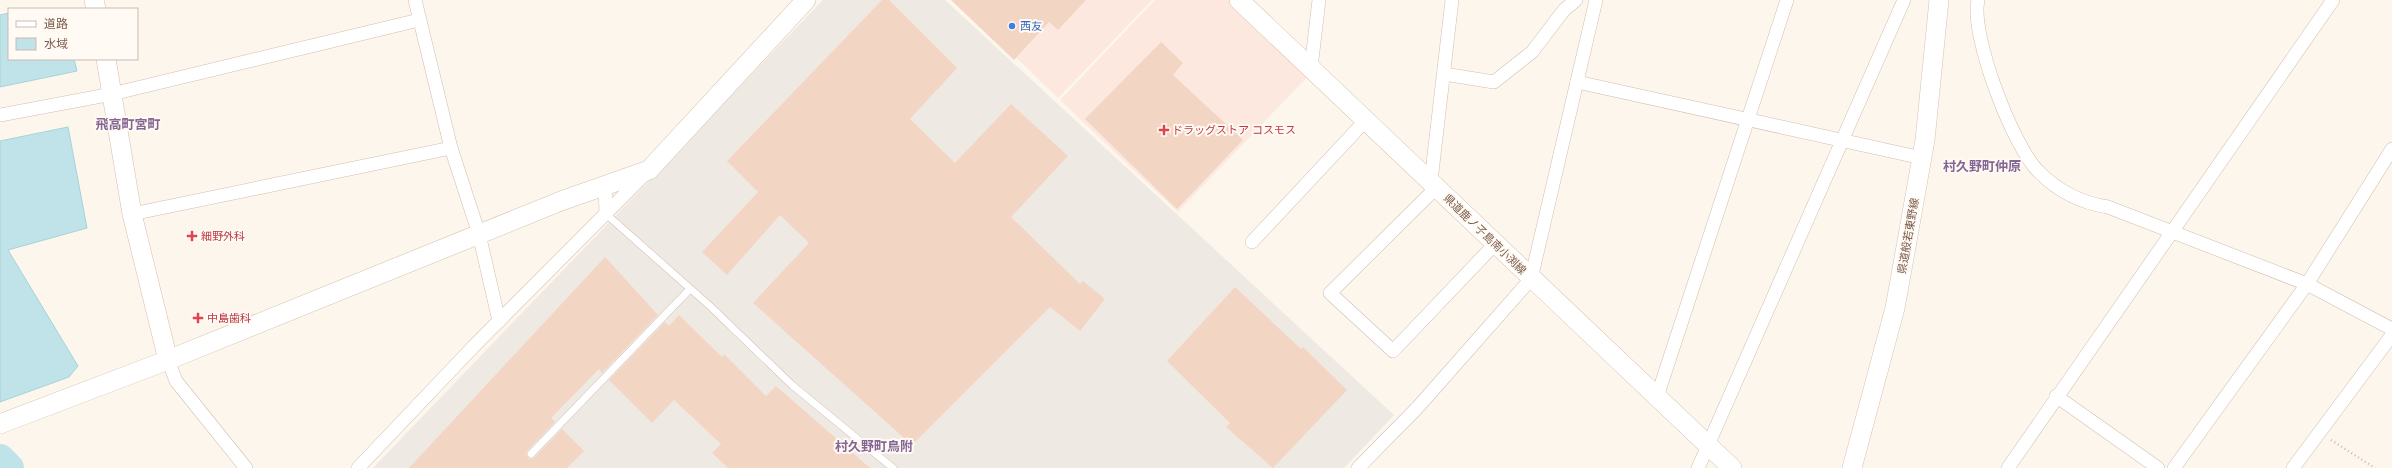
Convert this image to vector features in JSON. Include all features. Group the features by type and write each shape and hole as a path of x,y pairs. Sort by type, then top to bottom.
{"street":[{"path":"415,0 451,148 479,234 499,321"},
{"path":"358,468 499,321 649,170 806,0"},
{"name":"県道鹿ノ子島南小渕線","path":"1239,0 1434,184 1531,279 1732,468"},
{"path":"1310,68 1319,0"},
{"path":"1452,0 1434,184 1330,293 1393,351 1495,244"},
{"path":"1444,74 1494,82 1532,52 1564,10 1576,0"},
{"path":"1358,468 1418,408 1531,279 1596,0"},
{"path":"1657,397 1787,0"},
{"path":"1698,468 1709,446 1840,140 1904,0"},
{"name":"県道般若東野線","path":"1852,468 1894,308 1922,158 1939,0"},
{"path":"1978,0 1976,6 1981,39 2000,104 2024,151 2038,171 2058,188 2085,203 2108,207 2307,284 2392,329"},
{"path":"2008,468 2056,396 2333,0"},
{"path":"0,115 112,94 419,20"},
{"path":"106,60 132,214 168,360 176,381 246,468"},
{"path":"1577,82 1922,158"},
{"path":"1252,242 1366,120"},
{"path":"132,214 451,148"},
{"path":"2174,468 2307,284 2392,149"},
{"path":"1,424 168,360 479,234 605,185 649,170"},
{"path":"605,185 606,214"},
{"path":"2293,468 2392,335"},
{"path":"2056,396 2158,468"}],"lane":[{"path":"606,214 690,289 792,385 893,468"},
{"path":"531,454 690,289"}],"path":[{"path":"2319,432 2376,468"}],"shaded area":[{"path":"823,0 945,0 1394,415 1344,468 373,468"},
{"path":"957,0 1152,0 1058,98"},
{"path":"1155,0 1235,0 1311,73 1178,212 1060,100"}],"water":[{"path":"8,13 8,60 74,60 77,71 0,87 0,15"},
{"path":"68,127 87,228 8,250 78,366 69,377 0,402 0,141"}],"building":[{"path":"882,0 889,0 957,68 910,119 955,163 1011,104 1068,156 1011,217 1080,284 1083,281 1105,299 1080,331 1050,307 912,445 753,303 809,243 780,215 727,275 702,252 758,192 727,161"},
{"name":"西友","path":"951,0 1086,0 1058,30 1049,22 1014,60"},
{"name":"ドラッグストア コスモス","path":"1161,42 1183,63 1173,75 1243,140 1177,209 1085,119"},
{"path":"605,257 658,315 602,373 599,369 551,418 555,422 527,451 526,455 529,459 534,458 562,429 584,451 567,468 409,468"},
{"path":"1235,287 1301,349 1303,347 1347,390 1273,468 1226,427 1230,423 1167,361"},
{"path":"679,315 722,357 724,354 766,396 776,386 870,468 728,468 712,453 721,444 674,400 652,423 609,380 665,322 669,326"}],"waterway":[{"path":"0,459 9,468"}],"place":[{"name":"西友","path":"1012,26"},
{"name":"ドラッグストア コスモス","path":"1164,130"},
{"name":"細野外科","path":"192,236"},
{"name":"中島歯科","path":"198,318"}],"district":[{"name":"飛高町宮町","path":"128,124"},
{"name":"村久野町仲原","path":"1982,166"},
{"name":"村久野町鳥附","path":"874,446"}]}
